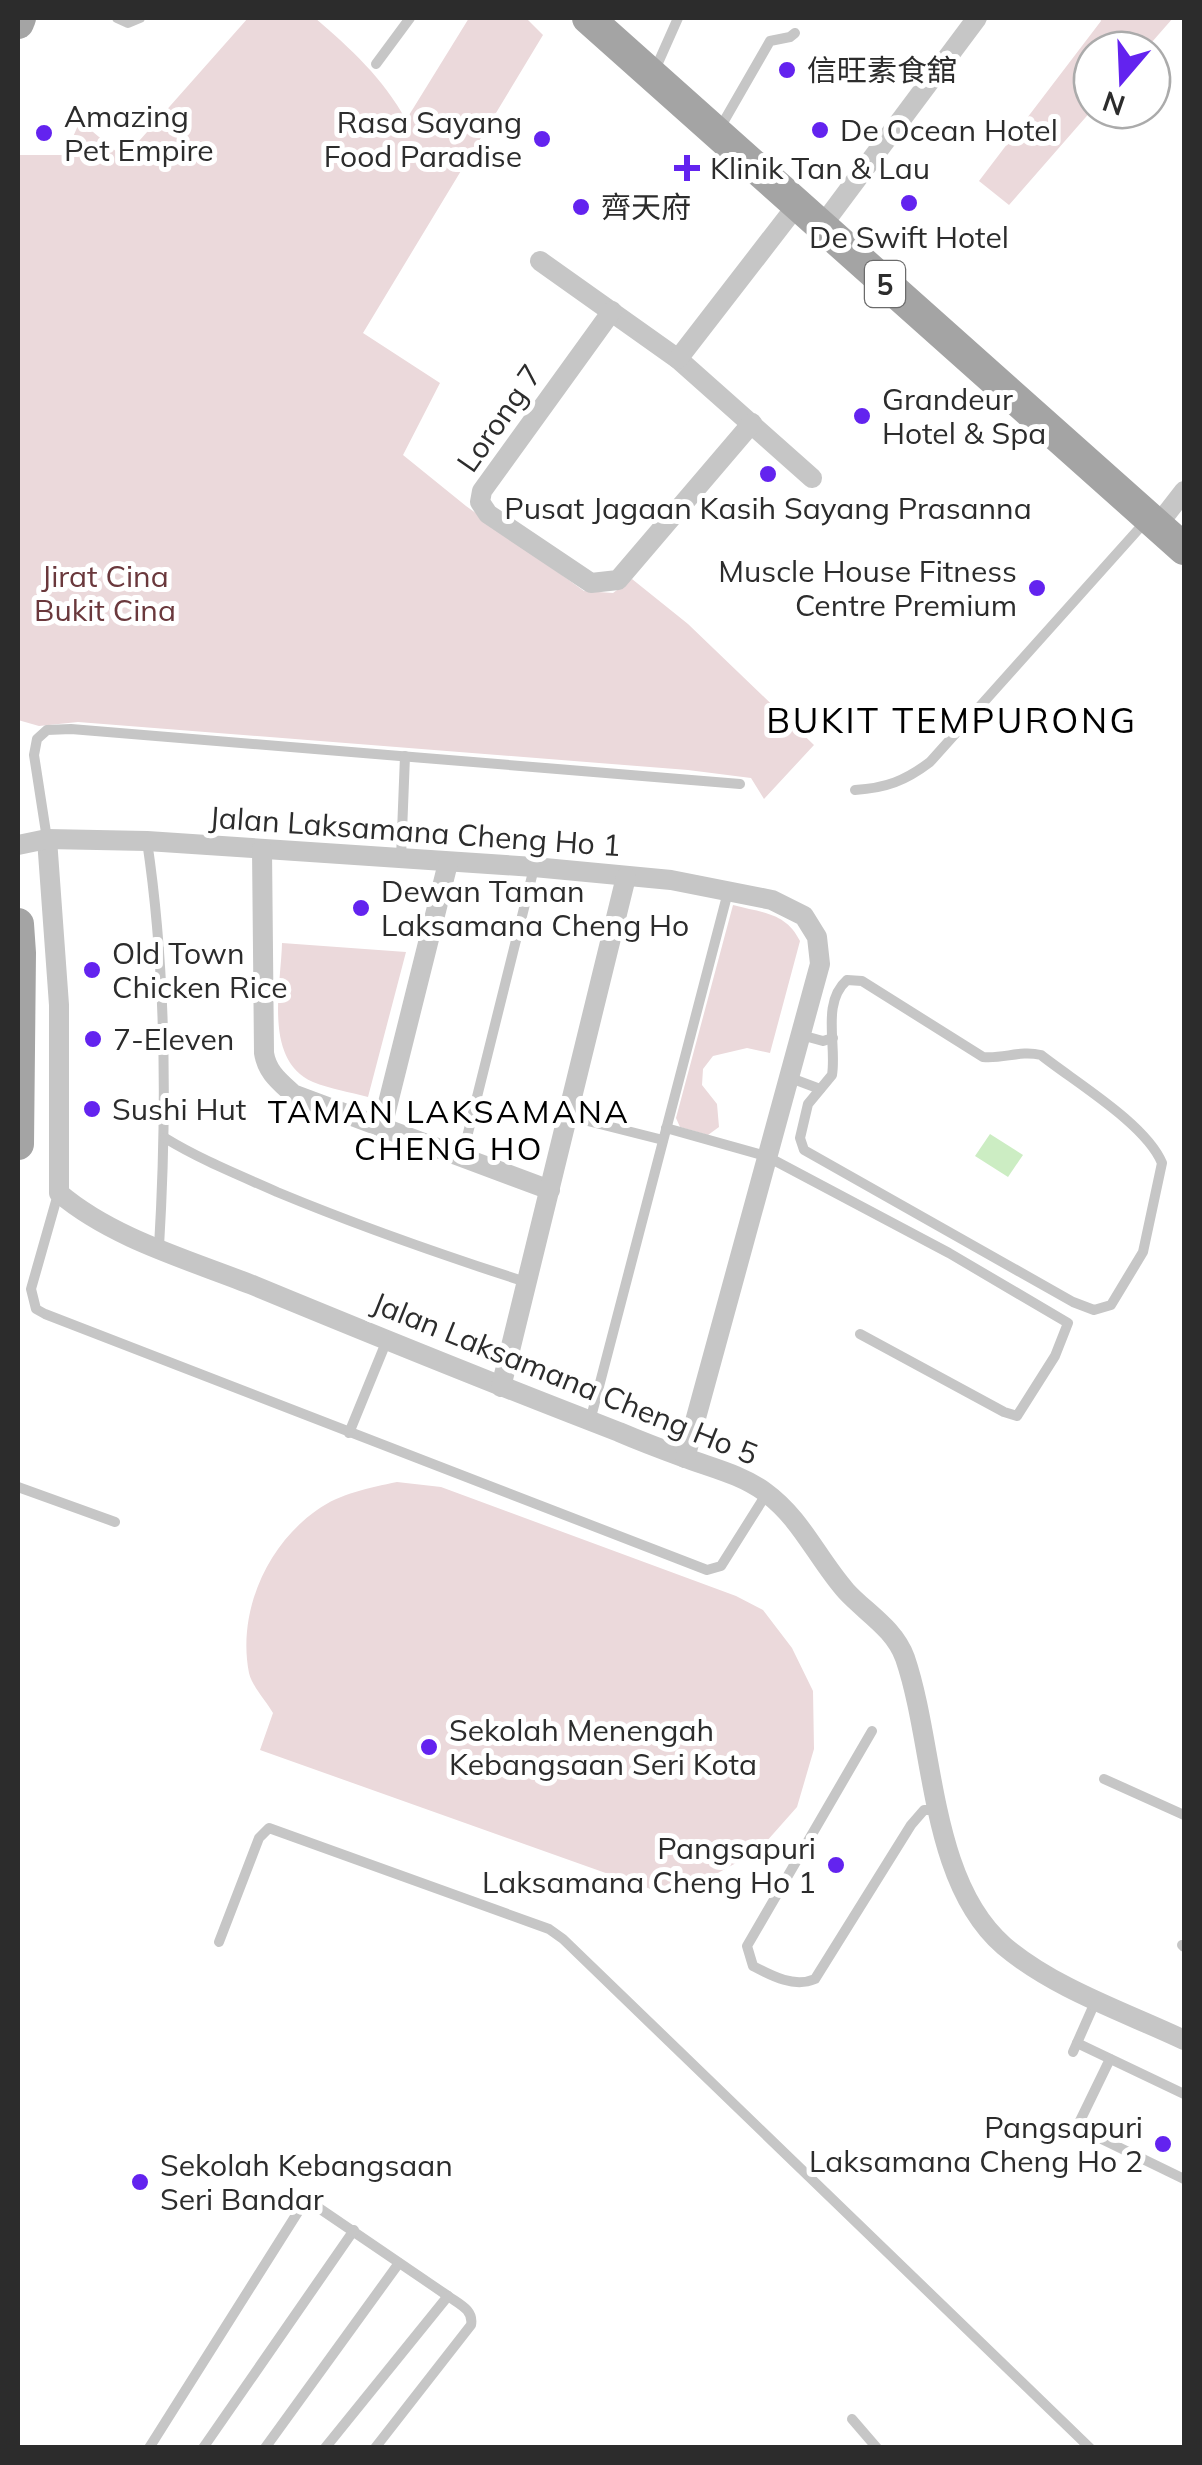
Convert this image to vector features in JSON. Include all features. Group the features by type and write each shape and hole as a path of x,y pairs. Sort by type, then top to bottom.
{"main road":[{"name":"5","path":"591,19 1184,549"},
{"path":"18,924 18,1144"}],"street":[{"path":"678,359 809,216 978,18"},
{"path":"540,261 678,359 812,478"},
{"name":"Lorong 7","path":"612,310 482,492 480,502 488,514 591,583 618,580 752,423"},
{"path":"1153,522 1184,491"},
{"path":"46,839 59,1005 59,1193"},
{"name":"Jalan Laksamana Cheng Ho 1","path":"18,845 46,839 147,841 534,867 671,880 772,900 804,916 817,938 820,964 800,1035"},
{"path":"262,849 266,1065 293,1094 550,1190"},
{"path":"382,1127 448,862"},
{"path":"502,1387 626,877"},
{"path":"685,1458 800,1035"},
{"name":"Jalan Laksamana Cheng Ho 5","path":"59,1193 86,1216 159,1247 502,1387 739,1475 768,1493 794,1516 845,1590 886,1626 904,1654 936,1810 974,1909 1002,1944 1042,1972 1184,2040"}],"lane":[{"path":"117,18 128,23 140,18"},
{"path":"376,64 410,18"},
{"path":"652,76 678,18"},
{"path":"717,133 770,42 790,38 795,33"},
{"path":"855,790 882,788 908,779 930,762 1153,522"},
{"path":"46,839 34,755 36,738 47,730 71,728 740,784"},
{"path":"401,859 405,756"},
{"path":"147,841 158,918 166,1138 159,1247"},
{"path":"462,1156 534,867"},
{"path":"590,1421 728,892"},
{"path":"847,980 862,982 984,1057 1000,1058 1023,1051 1041,1055 1140,1131 1162,1163 1142,1252 1111,1305 1094,1310 1073,1302 804,1150 800,1138 808,1104 832,1075 832,1038 832,1012 839,987 847,980"},
{"path":"800,1035 823,1041 832,1038"},
{"path":"788,1077 820,1089"},
{"path":"568,1116 766,1156 949,1253 1068,1324 1055,1356 1018,1416 860,1334"},
{"path":"166,1138 196,1158 301,1202 408,1244 527,1283"},
{"path":"59,1193 31,1289 36,1309 707,1570 721,1566 768,1493"},
{"path":"349,1433 386,1340"},
{"path":"18,1487 116,1522"},
{"path":"872,1731 747,1946 752,1966 774,1977 803,1984 815,1979 911,1824 924,1810 936,1810"},
{"path":"1104,1778 1184,1815"},
{"path":"219,1942 259,1838 269,1828 549,1929 1090,2448"},
{"path":"1097,1999 1075,2048 1110,2059 1184,2094"},
{"path":"1110,2059 1077,2127 1184,2178"},
{"path":"150,2448 303,2204 310,2202 470,2312 470,2325 375,2448"},
{"path":"202,2448 354,2230"},
{"path":"264,2448 399,2263"},
{"path":"326,2448 448,2296"},
{"path":"852,2419 876,2448"}],"green space":[{"name":"Jirat Cina Bukit Cina","path":"248,18 315,18 377,77 406,120 469,18 526,18 543,35 363,333 440,383 403,455 584,591 613,593 632,579 688,624 814,745 764,799 751,778 688,770 78,722 39,726 18,720 18,155 65,155 80,121 124,158"},
{"path":"1100,18 1173,18 1162,30 1094,30"},
{"path":"1072,59 1075,130 1009,205 979,181"},
{"path":"733,905 780,919 800,941 770,1053 747,1048 713,1056 703,1069 702,1085 717,1104 719,1127 708,1135 680,1127 676,1118"},
{"path":"282,943 406,952 368,1097 313,1082 297,1072 287,1057 278,1021"},
{"path":"397,1482 441,1487 736,1596 763,1610 792,1648 813,1691 814,1749 797,1807 758,1851 716,1874 659,1892 260,1750 273,1713 249,1673 246,1650 252,1604 270,1561 299,1525 326,1504"}],"shaded area":[{"path":"990,1134 1023,1155 1008,1177 975,1156"}],"place":[{"name":"信旺素食舘","path":"787,70"},
{"name":"De Ocean Hotel","path":"820,130"},
{"name":"Amazing Pet Empire","path":"44,133"},
{"name":"Rasa Sayang Food Paradise","path":"542,139"},
{"name":"Klinik Tan & Lau","path":"687,168"},
{"name":"De Swift Hotel","path":"909,203"},
{"name":"齊天府","path":"581,207"},
{"name":"Grandeur Hotel & Spa","path":"862,416"},
{"name":"Pusat Jagaan Kasih Sayang Prasanna","path":"768,474"},
{"name":"Muscle House Fitness Centre Premium","path":"1037,588"},
{"name":"Dewan Taman Laksamana Cheng Ho","path":"361,908"},
{"name":"Old Town Chicken Rice","path":"92,970"},
{"name":"7-Eleven","path":"93,1039"},
{"name":"Sushi Hut","path":"92,1109"},
{"name":"Sekolah Menengah Kebangsaan Seri Kota","path":"429,1747"},
{"name":"Pangsapuri Laksamana Cheng Ho 1","path":"836,1865"},
{"name":"Pangsapuri Laksamana Cheng Ho 2","path":"1163,2144"},
{"name":"Sekolah Kebangsaan Seri Bandar","path":"140,2182"}],"district":[{"name":"BUKIT TEMPURONG","path":"952,720"},
{"name":"TAMAN LAKSAMANA CHENG HO","path":"449,1130"}]}
